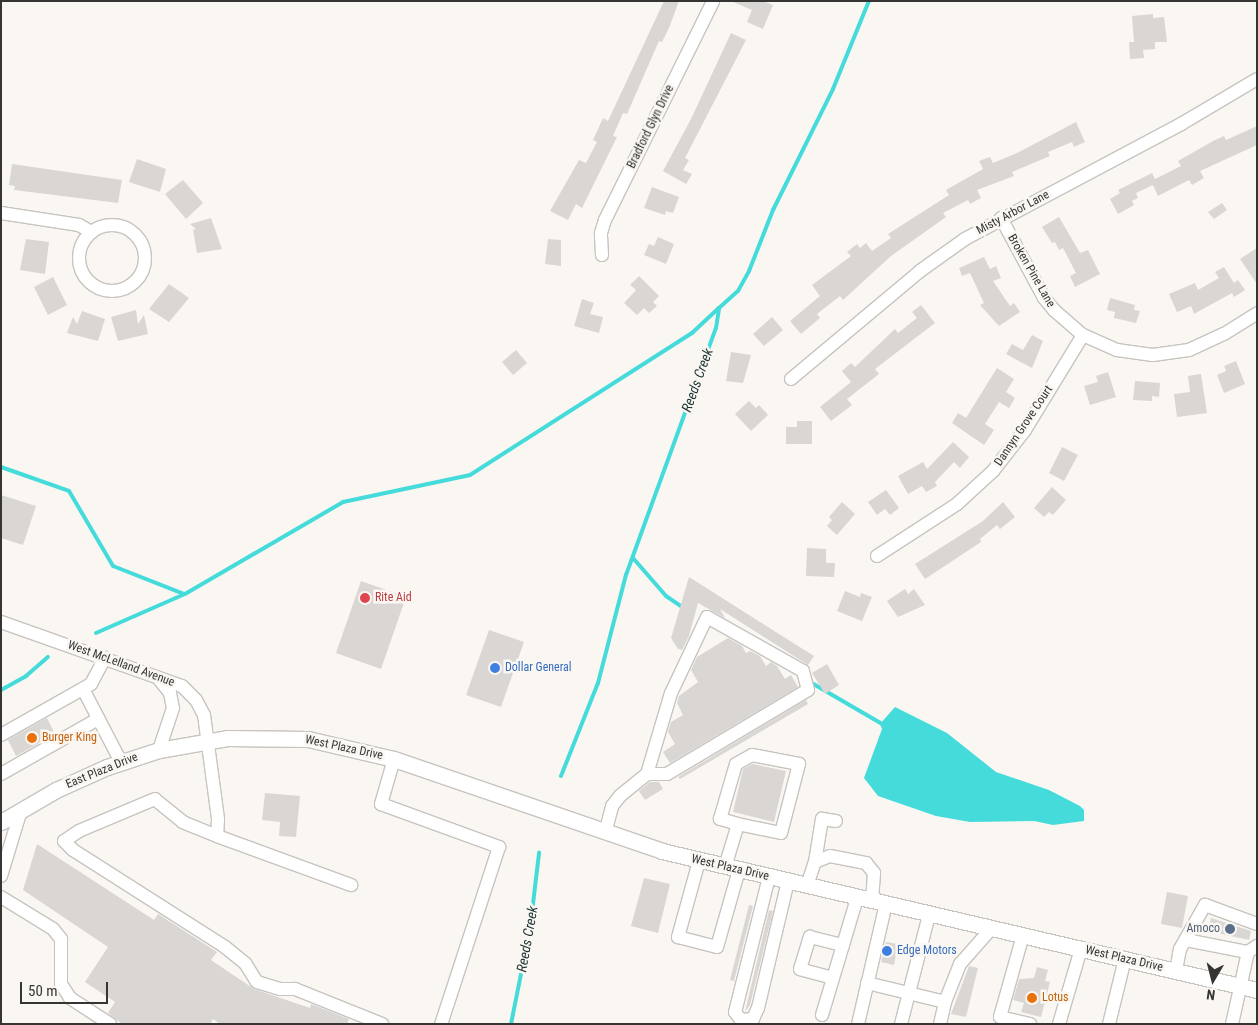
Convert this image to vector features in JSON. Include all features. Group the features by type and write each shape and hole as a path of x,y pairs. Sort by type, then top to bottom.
{"main road":[{"name":"West Plaza Drive","path":"209,739 246,736 308,739 394,759 606,833 700,861 1257,990"},
{"name":"East Plaza Drive","path":"1,822 56,790 121,762 159,750 209,739"}],"street":[{"name":"Bradford Glyn Drive","path":"602,255 601,233 605,220 712,1"},
{"name":"Misty Arbor Lane","path":"791,379 934,260 1001,218 1181,124 1257,79"},
{"path":"1,213 79,225 91,232"},
{"name":"Broken Pine Lane","path":"1001,218 1044,298 1083,335 1116,350 1153,355 1189,350 1207,343 1257,313"},
{"path":"116,225 138,238 145,263 141,275 132,285 120,291 108,292 95,287 85,279 79,267 78,254 82,242 91,232 103,226 116,225"},
{"name":"Dannyn Grove Court","path":"877,556 957,504 993,471 1024,430 1083,335"},
{"path":"606,833 612,806 647,774 672,692 707,617 804,672 808,690 667,774 647,774"},
{"name":"West McLelland Avenue","path":"1,622 156,676 190,692 201,708 209,739 217,836"},
{"path":"1,736 91,684 105,658"},
{"path":"156,676 170,693 173,708 159,750"},
{"path":"82,689 121,762"},
{"path":"1,774 98,719"},
{"path":"752,755 798,764 781,833 738,824 720,819 736,764 752,755"},
{"path":"394,759 381,804 499,847 441,1024"},
{"path":"351,885 183,822 155,799 79,831 64,841 72,850 225,947 245,963 257,982 280,990 295,989 382,1024"},
{"path":"1,876 21,810"},
{"path":"807,886 815,862 822,818 836,821"},
{"path":"700,861 678,937 717,947 738,824"},
{"path":"815,862 830,856 866,863 874,873 879,903 867,983 858,1024"},
{"path":"769,877 735,1012 741,1020 753,1019 758,1008 788,882"},
{"path":"1,897 53,928 61,939 61,984 70,998 110,1024"},
{"path":"822,1015 857,898"},
{"path":"1176,971 1180,949 1206,905 1257,924"},
{"path":"901,1024 929,914"},
{"path":"940,1024 945,1002 960,964 991,929"},
{"path":"1023,936 1000,1017 1030,1024"},
{"path":"833,978 800,969 810,937 843,945"},
{"path":"1186,940 1252,949 1239,986 1232,1024"},
{"path":"1059,1024 1080,949"},
{"path":"1109,1024 1125,959"},
{"path":"867,983 945,1002"}],"water":[{"path":"895,707 947,733 996,772 1049,790 1080,806 1084,810 1084,821 1053,825 1034,821 970,822 936,816 878,796 864,778 882,729 880,724"}],"building":[{"path":"664,1 679,1 669,28 662,42 659,41 627,114 623,113 613,136 617,137 582,208 576,204 568,220 550,211 579,160 586,163 597,142 593,140 603,118 608,121"},
{"path":"731,1 763,1 773,5 763,29 747,22 752,10"},
{"path":"1153,14 1153,18 1164,17 1167,42 1155,42 1155,49 1143,50 1144,58 1130,59 1129,42 1134,42 1132,16"},
{"path":"731,33 746,40 685,158 689,160 683,170 692,174 686,184 663,171 691,119"},
{"path":"1076,122 1085,142 1074,147 1072,142 1048,152 1050,156 1012,172 1014,176 977,190 981,198 970,204 968,200 943,213 946,217 891,256 843,300 840,296 817,314 820,318 801,334 790,321 820,296 812,285 851,256 847,252 857,244 860,248 866,243 872,251 891,238 888,234 949,195 946,190 983,169 979,161 990,157 993,163 1017,153"},
{"path":"1257,126 1257,145 1200,171 1204,178 1192,185 1189,180 1158,196 1153,185 1136,193 1138,198 1132,201 1134,205 1118,214 1110,199 1120,193 1118,190 1152,173 1155,179 1181,166 1178,161 1213,141 1224,136 1226,140"},
{"path":"137,159 166,169 160,192 129,182"},
{"path":"12,164 122,180 118,203 14,190 15,186 9,185"},
{"path":"183,180 203,203 186,219 165,194"},
{"path":"652,187 679,197 673,213 666,211 665,215 644,208"},
{"path":"1222,203 1227,210 1214,219 1208,212"},
{"path":"1059,217 1080,253 1088,250 1100,274 1075,287 1070,276 1076,273 1063,248 1059,250 1055,242 1052,243 1042,227"},
{"path":"211,218 222,249 197,253 193,230 196,229 190,224"},
{"path":"658,237 674,244 666,264 644,255 649,244 654,246"},
{"path":"26,239 49,242 45,274 20,270"},
{"path":"548,239 561,240 561,266 545,264"},
{"path":"1257,248 1257,284 1240,259"},
{"path":"984,257 990,269 996,266 1001,278 993,281 1010,306 1014,303 1020,312 999,326 980,305 984,303 970,273 962,276 959,268"},
{"path":"1224,267 1234,283 1238,280 1245,290 1234,297 1232,293 1194,314 1191,306 1177,312 1169,294 1195,283 1198,290 1219,278 1215,272"},
{"path":"639,276 659,296 653,302 657,306 649,313 644,308 637,315 624,303 636,290 630,285"},
{"path":"53,277 67,305 48,315 34,287"},
{"path":"169,284 189,298 169,322 149,309"},
{"path":"1110,298 1135,305 1134,310 1140,311 1136,323 1114,318 1115,312 1107,310"},
{"path":"582,299 594,303 590,314 603,317 599,333 574,326"},
{"path":"921,305 935,323 875,369 879,374 847,399 852,405 831,421 820,407 851,382 842,371 851,363 855,367 895,329 898,333 917,318 912,312"},
{"path":"136,310 138,324 144,315 148,334 118,341 111,317"},
{"path":"82,311 105,319 98,341 67,333 73,317 77,324"},
{"path":"772,317 783,330 764,346 753,334"},
{"path":"1032,335 1043,341 1032,368 1006,354 1012,344 1023,350"},
{"path":"516,350 527,363 513,375 502,362"},
{"path":"731,352 751,355 743,383 726,381"},
{"path":"1236,361 1245,384 1224,393 1217,375 1226,371 1224,366"},
{"path":"997,368 1014,379 1006,392 1015,398 1009,408 999,402 985,424 994,430 984,445 952,423 958,413 966,418"},
{"path":"1108,372 1116,397 1090,405 1084,386 1098,382 1096,376"},
{"path":"1201,374 1207,413 1177,417 1174,394 1190,392 1188,376"},
{"path":"1135,381 1160,383 1159,397 1152,396 1152,401 1133,400"},
{"path":"749,401 756,408 759,405 768,415 751,431 735,414"},
{"path":"797,421 812,421 812,444 786,444 786,427 797,427"},
{"path":"953,442 969,457 960,468 954,462 935,482 937,486 926,492 922,486 908,494 898,476 923,462 927,469"},
{"path":"1062,447 1078,455 1064,481 1049,473"},
{"path":"1052,487 1066,500 1053,515 1049,512 1044,517 1034,508"},
{"path":"886,490 899,508 890,515 885,509 877,515 868,502"},
{"path":"1,495 36,506 23,545 1,538"},
{"path":"842,502 855,514 837,535 827,526 832,520 829,517"},
{"path":"1003,502 1015,517 1000,529 997,525 980,539 981,542 925,579 915,564 983,521"},
{"path":"807,548 826,549 826,563 835,563 834,577 806,576"},
{"path":"689,577 814,656 808,665 720,609 725,618 698,603 689,636 682,650 678,649 671,638"},
{"name":"Rite Aid","path":"361,581 406,597 381,669 336,653"},
{"path":"905,589 908,594 914,589 925,605 898,617 887,601"},
{"path":"845,591 860,597 861,593 872,597 862,621 837,611"},
{"name":"Dollar General","path":"489,630 524,642 501,707 466,695"},
{"path":"728,638 742,646 746,653 750,651 760,656 766,666 771,662 777,666 785,679 791,675 798,687 670,763 663,752 675,744 668,732 671,722 683,715 677,703 679,696 698,682 691,670 697,657"},
{"path":"827,664 839,685 825,694 812,673"},
{"path":"806,700 808,704 680,779 678,777"},
{"name":"Burger King","path":"47,718 55,734 16,756 8,740"},
{"path":"753,764 786,771 774,822 733,812 743,769"},
{"path":"650,782 659,782 663,789 645,800 639,791"},
{"path":"265,793 300,796 296,837 279,836 280,822 262,820"},
{"path":"37,844 154,920 158,914 217,952 211,960 254,989 310,1008 311,1004 349,1019 347,1024 220,1024 213,1019 210,1024 122,1024 108,1013 115,1002 85,982 108,947 23,890"},
{"path":"644,878 670,884 658,933 631,926"},
{"path":"1167,892 1188,896 1182,928 1161,924"},
{"path":"749,905 753,906 734,981 730,980"},
{"path":"769,910 773,911 750,1005 745,1012"},
{"name":"Amoco","path":"1211,918 1251,931 1249,940 1208,931"},
{"path":"886,942 898,944 894,965 881,962"},
{"path":"969,966 978,968 966,1017 951,1014"},
{"path":"1037,967 1048,970 1045,981 1050,982 1041,1017 1021,1012 1024,1003 1013,1000 1019,979 1034,978"}],"waterway":[{"name":"Reeds Creek","path":"561,776 598,683 626,575 716,328 719,308 738,291 749,271 773,210 833,89 869,1"},
{"path":"96,633 185,594 343,502 470,475 692,333 719,308"},
{"path":"1,467 69,491 113,566 184,594"},
{"path":"633,558 666,596 684,608"},
{"path":"1,690 26,676 48,657"},
{"path":"810,682 884,725"},
{"name":"Reeds Creek","path":"511,1024 530,929 539,853"}],"place":[{"name":"Rite Aid","path":"365,598"},
{"name":"Dollar General","path":"495,668"},
{"name":"Burger King","path":"32,738"},
{"name":"Amoco","path":"1230,929"},
{"name":"Edge Motors","path":"887,951"},
{"name":"Lotus","path":"1032,998"}]}
